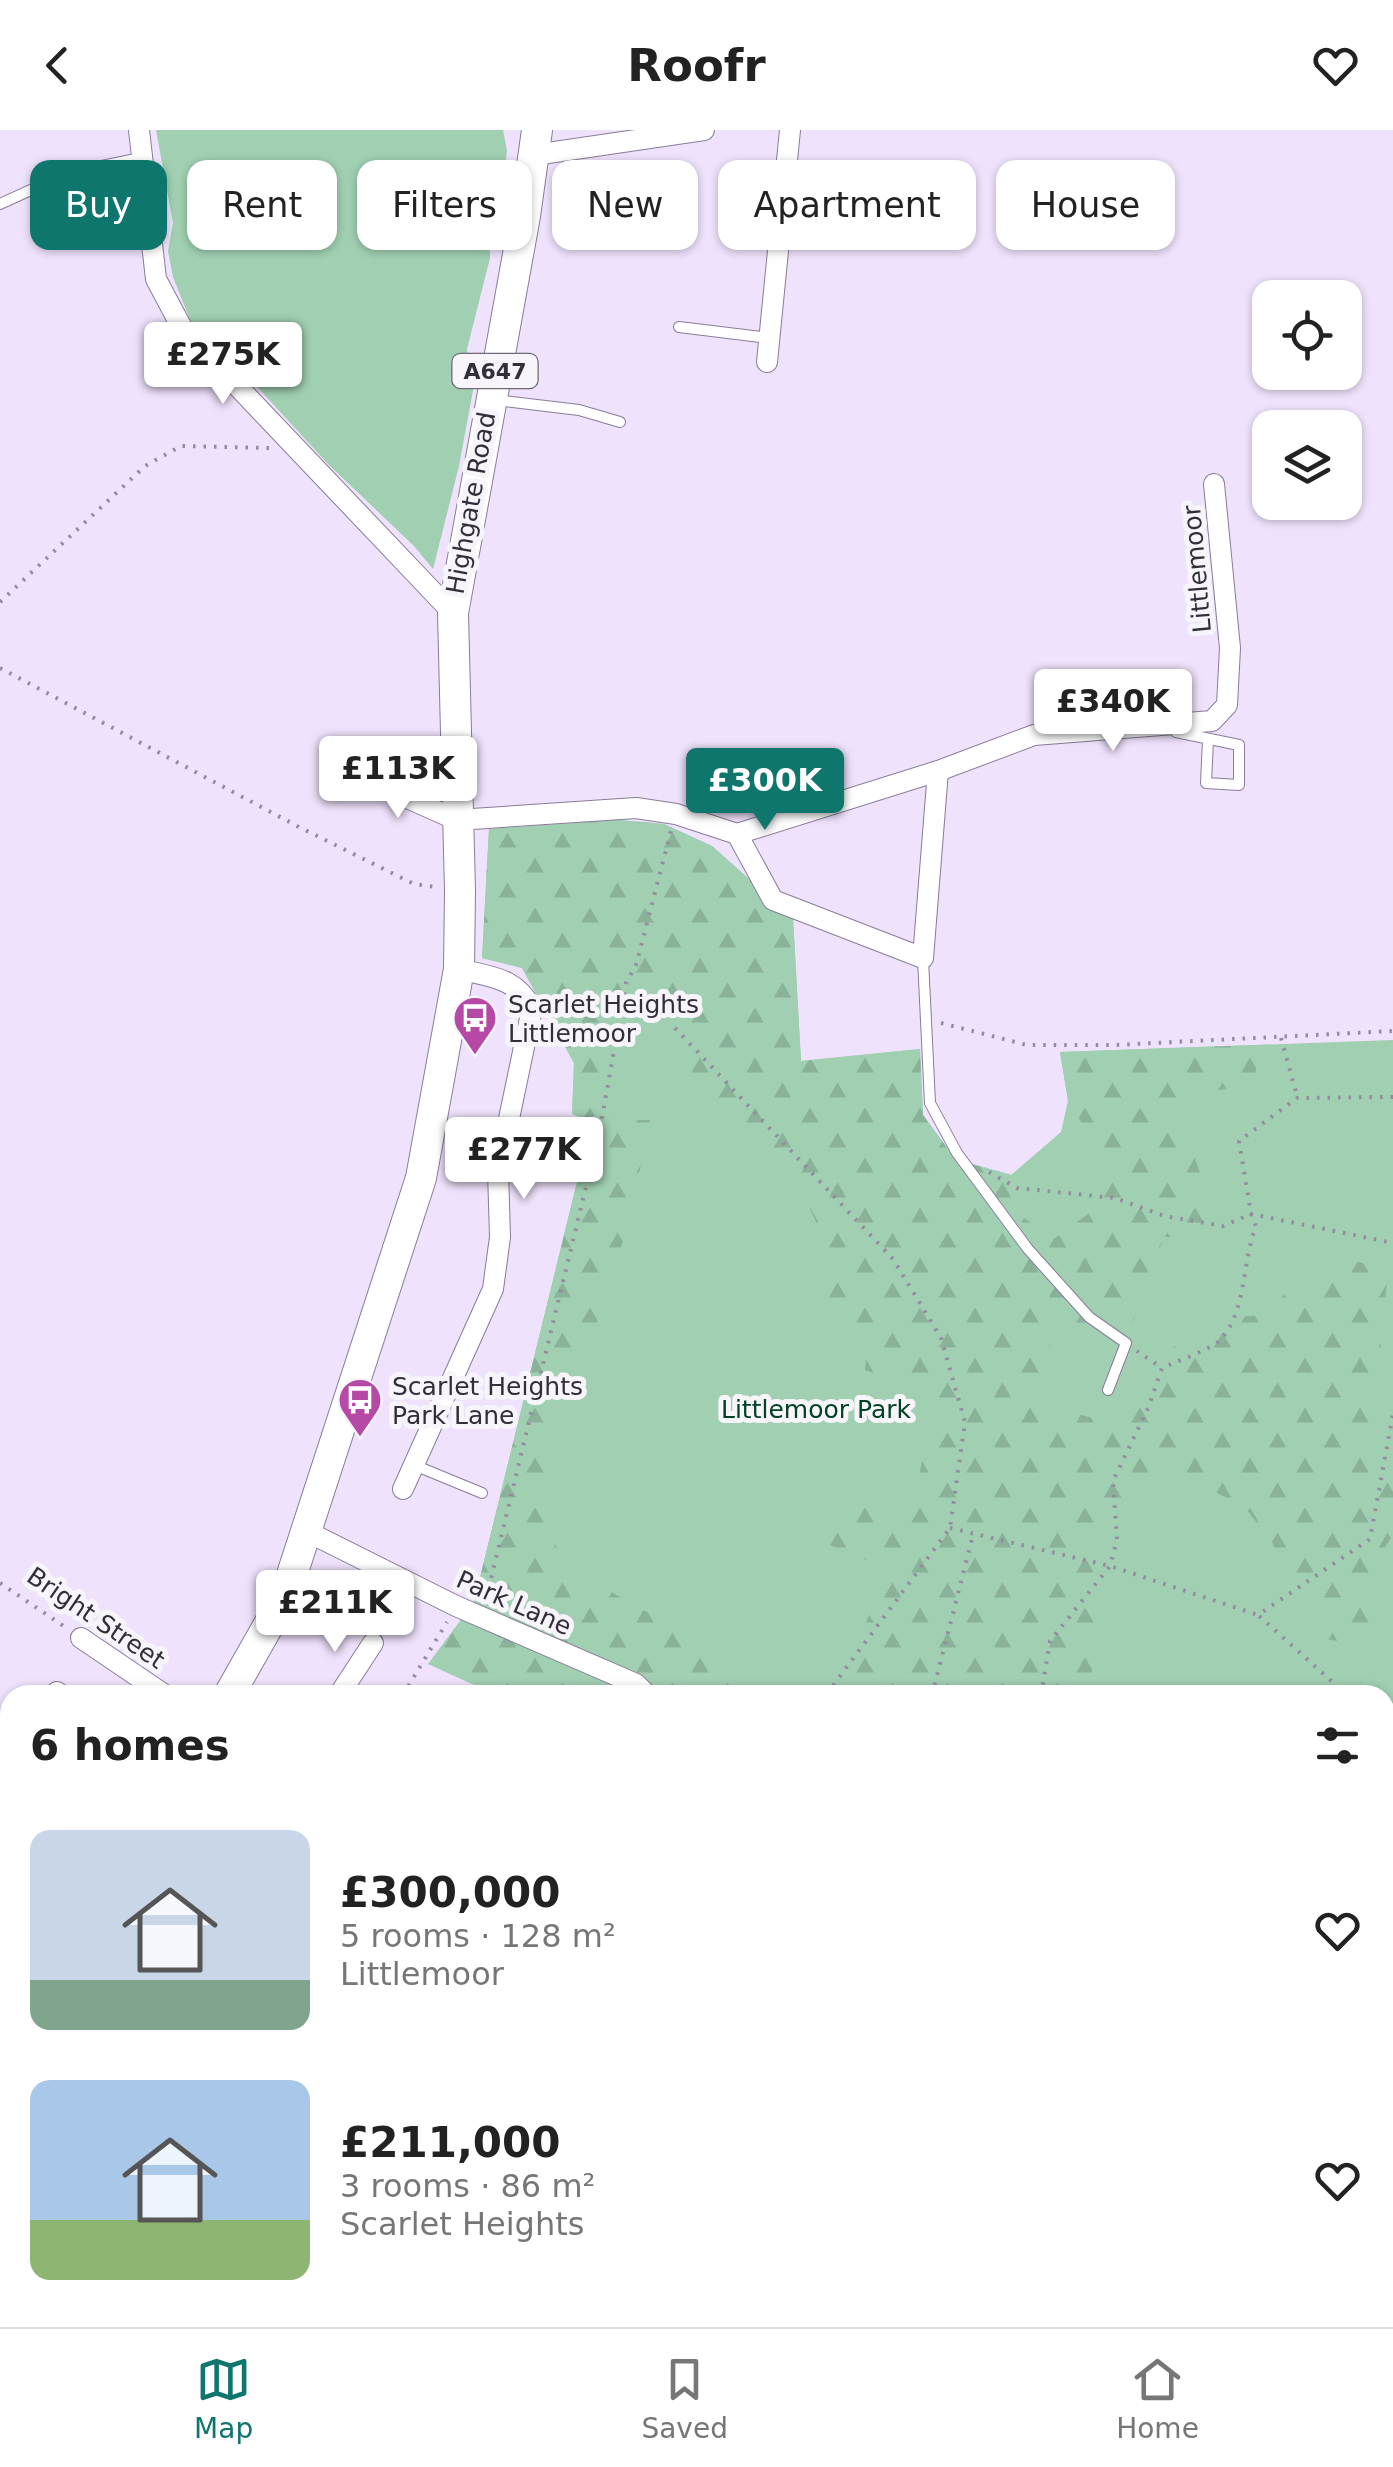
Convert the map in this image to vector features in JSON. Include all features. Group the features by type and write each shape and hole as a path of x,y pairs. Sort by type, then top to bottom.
{"main road":[{"name":"Highgate Road","path":"457,820 453,613 536,142"},
{"name":"A647","path":"235,1685 285,1596 422,1178 459,968 457,820"}],"street":[{"path":"140,130 156,279 182,328 453,613"},
{"path":"536,142 704,130"},
{"path":"766,362 790,130"},
{"name":"Littlemoor","path":"737,834 938,771 1034,735 1212,721 1228,705 1230,648 1214,484"},
{"path":"360,777 457,820 636,808 676,814 737,834 772,900 923,958 938,771"},
{"path":"403,1489 493,1289 500,1237 498,1170 532,1008 523,991 509,982 459,968"},
{"name":"Park Lane","path":"306,1531 456,1606 637,1685"},
{"name":"Bright Street","path":"81,1638 150,1685"},
{"path":"346,1685 373,1643"}],"lane":[{"path":"0,204 68,173 142,158"},
{"path":"679,327 769,338"},
{"path":"489,400 579,410 620,422"},
{"path":"1126,728 1191,733 1239,745 1239,784 1206,783 1208,740"},
{"path":"923,958 930,1103 956,1153 1028,1249 1089,1317 1126,1343 1108,1390"},
{"path":"414,1465 482,1493"}],"path":[{"path":"0,602 146,466 181,446 295,446"},
{"path":"0,668 187,769 414,884 460,890"},
{"path":"409,1685 456,1606 490,1587 600,1130 626,983 636,965 676,814"},
{"path":"927,1020 1027,1044 1281,1038 1393,1031"},
{"path":"675,1028 892,1259 940,1338 965,1422 950,1528 833,1685"},
{"path":"1281,1038 1298,1098"},
{"path":"1043,1685 1050,1641 1110,1566 1118,1540 1113,1481 1148,1408 1162,1368 1220,1341 1237,1307 1247,1248 1256,1226 1240,1141 1298,1098 1393,1097"},
{"path":"956,1153 1017,1188 1114,1198 1164,1216 1223,1226 1251,1214 1393,1244"},
{"path":"1126,1343 1162,1368"},
{"path":"1258,1614 1370,1540 1393,1414"},
{"path":"950,1528 1110,1566 1258,1614 1336,1685"},
{"path":"935,1685 973,1534"},
{"name":"Bright Street","path":"0,1584 81,1638"}],"green space":[{"path":"156,130 503,130 506,160 357,160 357,250 490,250 467,349 474,385 433,569 248,377 192,325 173,277 168,251 173,223 167,160 161,160"},
{"name":"Littlemoor Park","path":"618,820 664,824 712,846 793,918 801,1061 920,1049 923,1115 955,1159 1011,1175 1061,1132 1068,1101 1060,1052 1393,1040 1393,1685 641,1685 474,1602 592,1121 572,1114 574,1063 522,968 482,958 489,829"},
{"path":"618,820 664,824 712,846 793,918 801,1061 920,1049 923,1115 956,1160 1012,1175 1021,1216 1055,1238 1088,1214 1109,1166 1068,1101 1060,1052 1257,1045 1255,1085 1192,1094 1184,1128 1204,1184 1214,1239 1164,1237 1133,1321 1056,1324 1035,1402 1124,1427 1171,1349 1222,1317 1253,1316 1340,1258 1388,1269 1370,1465 1393,1487 1393,1535 1379,1556 1372,1647 1315,1637 1312,1592 1281,1567 1273,1544 1244,1506 1180,1475 1149,1483 1096,1553 1098,1626 1090,1685 844,1685 886,1568 830,1545 833,1500 915,1498 934,1397 865,1370 868,1333 822,1293 820,1230 808,1205 684,1079 692,1027 649,989 611,998 593,1120 650,1120 629,1222 590,1344 544,1435 558,1564 685,1636 739,1685 474,1685 428,1664 474,1602 592,1121 572,1114 574,1063 522,968 482,958 489,829"}],"place":[{"name":"Scarlet Heights Littlemoor","path":"475,1056"},
{"name":"Scarlet Heights Park Lane","path":"360,1438"}]}
